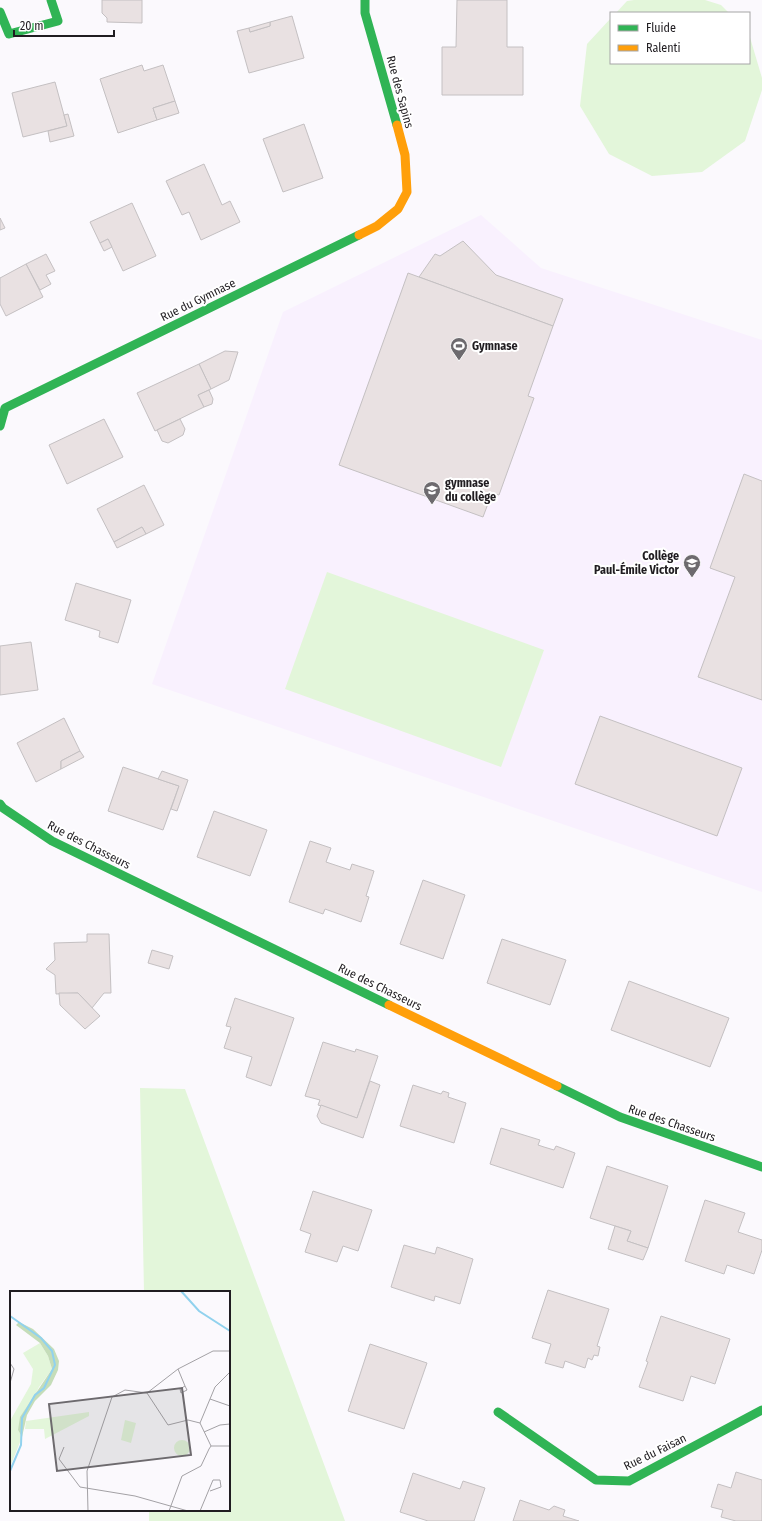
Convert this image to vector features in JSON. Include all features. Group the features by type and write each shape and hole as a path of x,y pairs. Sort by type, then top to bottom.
{"street":[{"path":"0,12 9,34 58,22 51,0"},
{"name":"Rue des Sapins","path":"364,0 365,13 405,155 407,192"},
{"name":"Rue du Gymnase","path":"0,426 5,408 377,226 398,208 407,192"},
{"name":"Rue des Chasseurs","path":"0,804 3,808 52,841 620,1117 762,1167"},
{"name":"Rue du Faisan","path":"498,1412 596,1480 629,1480 762,1410"}],"shaded area":[{"name":"gymnase du collège","path":"481,215 541,268 762,340 762,892 152,684 283,312"}],"green space":[{"path":"705,0 721,5 728,12 617,12 627,1"},
{"path":"610,19 610,64 750,64 750,37 762,78 762,90 745,141 702,172 652,176 609,154 580,106 587,44"},
{"path":"327,572 544,650 501,767 285,689"},
{"path":"140,1088 185,1089 345,1521 149,1521 149,1511 230,1511 230,1291 144,1291"}],"building":[{"path":"102,0 142,0 142,23 107,22 107,18 102,13"},
{"path":"457,0 507,0 507,47 523,47 523,95 442,95 442,47 456,47"},
{"path":"292,16 304,58 249,73 237,31 249,28 250,32 270,26 270,22"},
{"path":"270,22 270,26 250,32 249,28"},
{"path":"142,65 144,71 163,65 175,101 153,108 157,120 118,133 100,79"},
{"path":"55,82 67,126 23,137 12,93"},
{"path":"175,101 179,113 157,120 153,108"},
{"path":"68,114 74,136 50,142 48,131 67,126 64,115"},
{"path":"304,124 323,178 283,192 263,139"},
{"path":"204,164 222,205 230,201 240,222 201,240 189,212 182,215 166,181"},
{"path":"132,203 156,256 123,271 108,239 100,243 90,222"},
{"path":"0,218 5,228 0,230"},
{"path":"108,239 112,247 104,251 100,243"},
{"path":"463,241 496,275 563,299 553,326 419,277 435,254 440,256"},
{"path":"46,254 55,271 46,275 51,284 40,290 26,264"},
{"path":"26,264 43,297 6,316 0,304 0,278"},
{"name":"Gymnase","path":"408,273 553,326 528,396 534,398 499,495 492,493 483,517 339,465"},
{"path":"225,351 238,352 229,380 211,389 199,364"},
{"path":"199,364 211,389 198,395 204,407 155,431 137,393"},
{"path":"209,390 213,399 212,404 204,407 198,395"},
{"path":"104,419 123,457 67,484 49,445"},
{"path":"180,419 185,429 183,435 168,443 162,441 157,430"},
{"path":"744,474 762,481 762,700 698,677 735,577 710,568"},
{"path":"144,485 164,525 146,534 142,527 114,542 97,509"},
{"path":"142,527 146,534 117,548 114,542"},
{"path":"76,583 131,600 118,643 99,637 100,631 65,620"},
{"path":"31,642 38,690 0,695 0,646"},
{"path":"600,716 742,768 717,836 575,784"},
{"path":"64,718 80,751 61,761 61,769 36,782 17,743"},
{"path":"80,751 84,757 61,769 61,761"},
{"path":"123,767 179,786 163,830 108,811"},
{"path":"162,771 188,780 177,811 171,809 179,786 158,779"},
{"path":"214,811 267,830 250,876 197,857"},
{"path":"310,841 331,848 326,862 350,870 352,864 374,871 366,896 369,897 361,922 325,909 323,914 289,902"},
{"path":"423,880 465,895 443,959 400,944"},
{"path":"87,934 109,934 111,993 104,993 92,1008 78,993 56,994 55,975 46,969 55,960 54,943 87,942"},
{"path":"502,939 566,960 550,1005 487,983"},
{"path":"152,950 173,956 169,969 148,963"},
{"path":"629,981 729,1018 710,1067 611,1030"},
{"path":"59,993 78,993 100,1016 85,1029 60,1005"},
{"path":"235,998 294,1018 271,1086 246,1077 252,1057 224,1048 231,1027 226,1026"},
{"path":"323,1042 355,1052 356,1049 378,1056 357,1118 318,1105 320,1100 305,1096"},
{"path":"370,1081 380,1085 363,1138 321,1123 317,1116 321,1105 357,1118"},
{"path":"413,1085 441,1094 443,1091 449,1093 448,1097 466,1103 454,1143 400,1126"},
{"path":"501,1128 540,1140 538,1145 554,1150 556,1146 575,1153 563,1188 490,1164"},
{"path":"607,1166 668,1186 648,1248 627,1241 631,1231 590,1218"},
{"path":"313,1191 372,1210 358,1251 343,1246 337,1262 305,1252 311,1234 300,1230"},
{"path":"705,1200 745,1213 738,1232 762,1240 762,1250 754,1274 727,1265 724,1274 685,1261"},
{"path":"615,1226 631,1231 627,1241 648,1248 643,1260 608,1249"},
{"path":"404,1245 435,1254 437,1247 473,1259 460,1304 435,1296 434,1301 391,1287"},
{"path":"548,1290 609,1309 597,1346 600,1347 598,1356 594,1355 592,1360 588,1358 585,1368 565,1361 563,1368 545,1363 551,1344 532,1338"},
{"path":"661,1316 730,1339 715,1384 691,1376 683,1401 639,1387"},
{"path":"370,1344 427,1363 404,1429 348,1411"},
{"path":"736,1472 762,1480 762,1521 736,1521 721,1517 723,1510 711,1507 718,1484 731,1488"},
{"path":"413,1473 460,1489 463,1481 485,1488 474,1521 428,1521 400,1512"},
{"path":"520,1500 549,1510 554,1506 565,1510 563,1516 579,1521 513,1521"}],"traffic: fast":[{"path":"0,12 9,34 58,21 51,0"},
{"path":"365,0 365,13 397,125"},
{"path":"0,426 5,408 359,235"},
{"path":"0,804 3,808 52,841 389,1005"},
{"path":"557,1086 620,1117 762,1167"},
{"path":"498,1412 596,1480 629,1481 762,1410"}],"traffic: slow":[{"path":"359,235 377,226 398,209 407,192 405,155 397,125"},
{"path":"389,1005 557,1086"}],"place":[{"name":"Gymnase","path":"459,361"},
{"name":"gymnase du collège","path":"432,505"},
{"name":"Collège Paul-Émile Victor","path":"692,578"}]}
